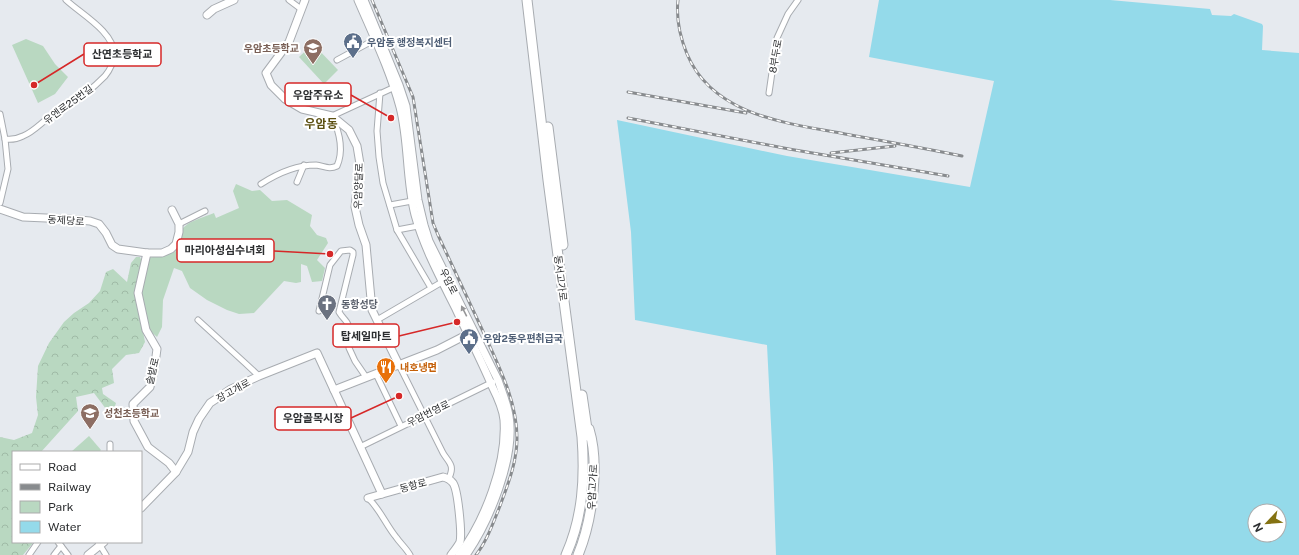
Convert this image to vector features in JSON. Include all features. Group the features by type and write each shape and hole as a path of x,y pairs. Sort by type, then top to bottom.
{"highway":[{"name":"동서고가로","path":"527,0 584,462 581,500 576,526 566,555"},
{"name":"동서고가로","path":"532,0 586,418 589,462 588,494 573,555"},
{"name":"우암고가로","path":"578,555 589,523 593,492 594,463 591,436 586,418"},
{"name":"우암고가로","path":"561,555 574,521 578,496 582,437"}],"street":[{"name":"유엔로25번길","path":"5,139 13,140 34,130 48,118 78,99 105,76 110,68 114,53 109,38 103,31 66,0"},
{"path":"207,15 214,9 234,0"},
{"path":"289,0 301,9 305,0"},
{"name":"우암로","path":"358,0 374,40 406,106 418,200 429,241 494,381 505,401 509,416 510,430 507,462 488,515 475,542 466,555"},
{"name":"우암로","path":"364,0 396,86 402,119 412,201 418,226 442,282 471,332"},
{"name":"8부두로","path":"768,93 777,38 788,14 798,0"},
{"name":"우암양달로","path":"301,9 289,42 266,73 271,85 285,99 302,109 332,116 349,130 357,146 360,164 355,207 366,245 372,310 399,365"},
{"path":"337,60 374,40"},
{"path":"261,184 272,177 298,166 318,165 332,168 337,166 340,160 341,147 336,125 332,116 396,86"},
{"path":"380,94 377,131 383,183 397,230 431,288"},
{"path":"0,114 5,139 8,169 0,203"},
{"path":"297,182 304,165"},
{"path":"390,205 412,201"},
{"name":"동제당로","path":"0,209 23,218 69,219 95,222 99,224 106,233 112,245 118,249 147,253 162,253 171,249 176,244 179,224"},
{"path":"172,210 179,224 205,211"},
{"path":"397,230 418,226"},
{"path":"319,311 330,265 341,251 350,250 353,252 353,256 339,310 340,314 348,323 348,330 346,333 348,348 366,377"},
{"name":"솔밭로","path":"147,253 138,293 146,330 157,350 150,387 133,404 134,421 148,446 176,472"},
{"path":"377,320 442,282"},
{"path":"198,320 258,376"},
{"path":"334,390 437,350 471,332"},
{"name":"장고개로","path":"142,507 176,472 188,452 193,432 199,419 210,403 231,388 317,353 382,494"},
{"path":"399,365 443,453 450,462 452,469 449,478 455,488 460,517 460,541 451,555"},
{"path":"376,374 401,426"},
{"name":"우암로","path":"459,555 469,543 481,520 502,460 505,436 504,418 494,381"},
{"name":"우암번영로","path":"360,447 494,381"},
{"path":"110,444 110,451"},
{"name":"동항로","path":"368,498 443,477 449,478"},
{"name":"동항로","path":"368,498 373,502 410,555"},
{"path":"28,555 37,543"},
{"path":"88,555 101,543 106,555"},
{"path":"54,555 60,544 68,555"}],"green space":[{"path":"26,39 43,46 55,64 68,77 55,94 38,103 12,45"},
{"path":"313,44 338,70 324,84 299,57"},
{"path":"236,184 252,191 260,190 272,201 287,200 312,215 310,226 317,235 326,238 328,243 317,260 325,268 322,281 312,282 307,266 301,264 301,282 296,283 284,281 254,313 239,314 207,300 190,288 182,271 174,268 163,300 162,327 157,337 148,329 141,292 148,258 175,252 182,230 188,224 214,213 216,218 239,208 233,191"},
{"path":"136,257 140,257 142,262 136,294 145,342 139,353 126,355 112,369 114,383 102,388 103,394 116,403 114,409 106,409 94,393 76,397 78,411 42,451 12,451 12,543 33,543 23,555 0,555 0,437 14,440 32,433 38,415 36,397 38,366 49,343 64,322 89,303 100,291 106,272 113,269 127,282 131,263"},
{"path":"89,436 101,450 100,451 72,451"}],"water":[{"path":"879,0 1110,0 1210,9 1212,15 1231,16 1234,14 1262,24 1262,50 1299,53 1299,555 776,555 767,345 635,320 631,232 617,120 787,156 970,187 994,81 869,57"}],"railway":[{"path":"372,0 413,97 433,223 498,363 514,412 517,447 512,473 490,532 476,555"},
{"path":"678,0 679,27 687,54 699,75 714,91 733,104 754,113 800,126 962,156"},
{"path":"628,92 746,113"},
{"path":"628,118 789,149 948,176"},
{"path":"831,153 895,146"}],"place":[{"name":"우암동 행정복지센터","path":"353,59"},
{"name":"우암초등학교","path":"313,65"},
{"name":"산연초등학교","path":"34,85"},
{"name":"우암주유소","path":"391,118"},
{"name":"마리아성심수녀회","path":"330,254"},
{"name":"동항성당","path":"327,321"},
{"name":"탑세일마트","path":"457,322"},
{"name":"우암2동우편취급국","path":"469,355"},
{"name":"내호냉면","path":"386,384"},
{"name":"우암골목시장","path":"399,396"},
{"name":"성천초등학교","path":"90,430"}],"district":[{"name":"우암동","path":"321,124"}]}
